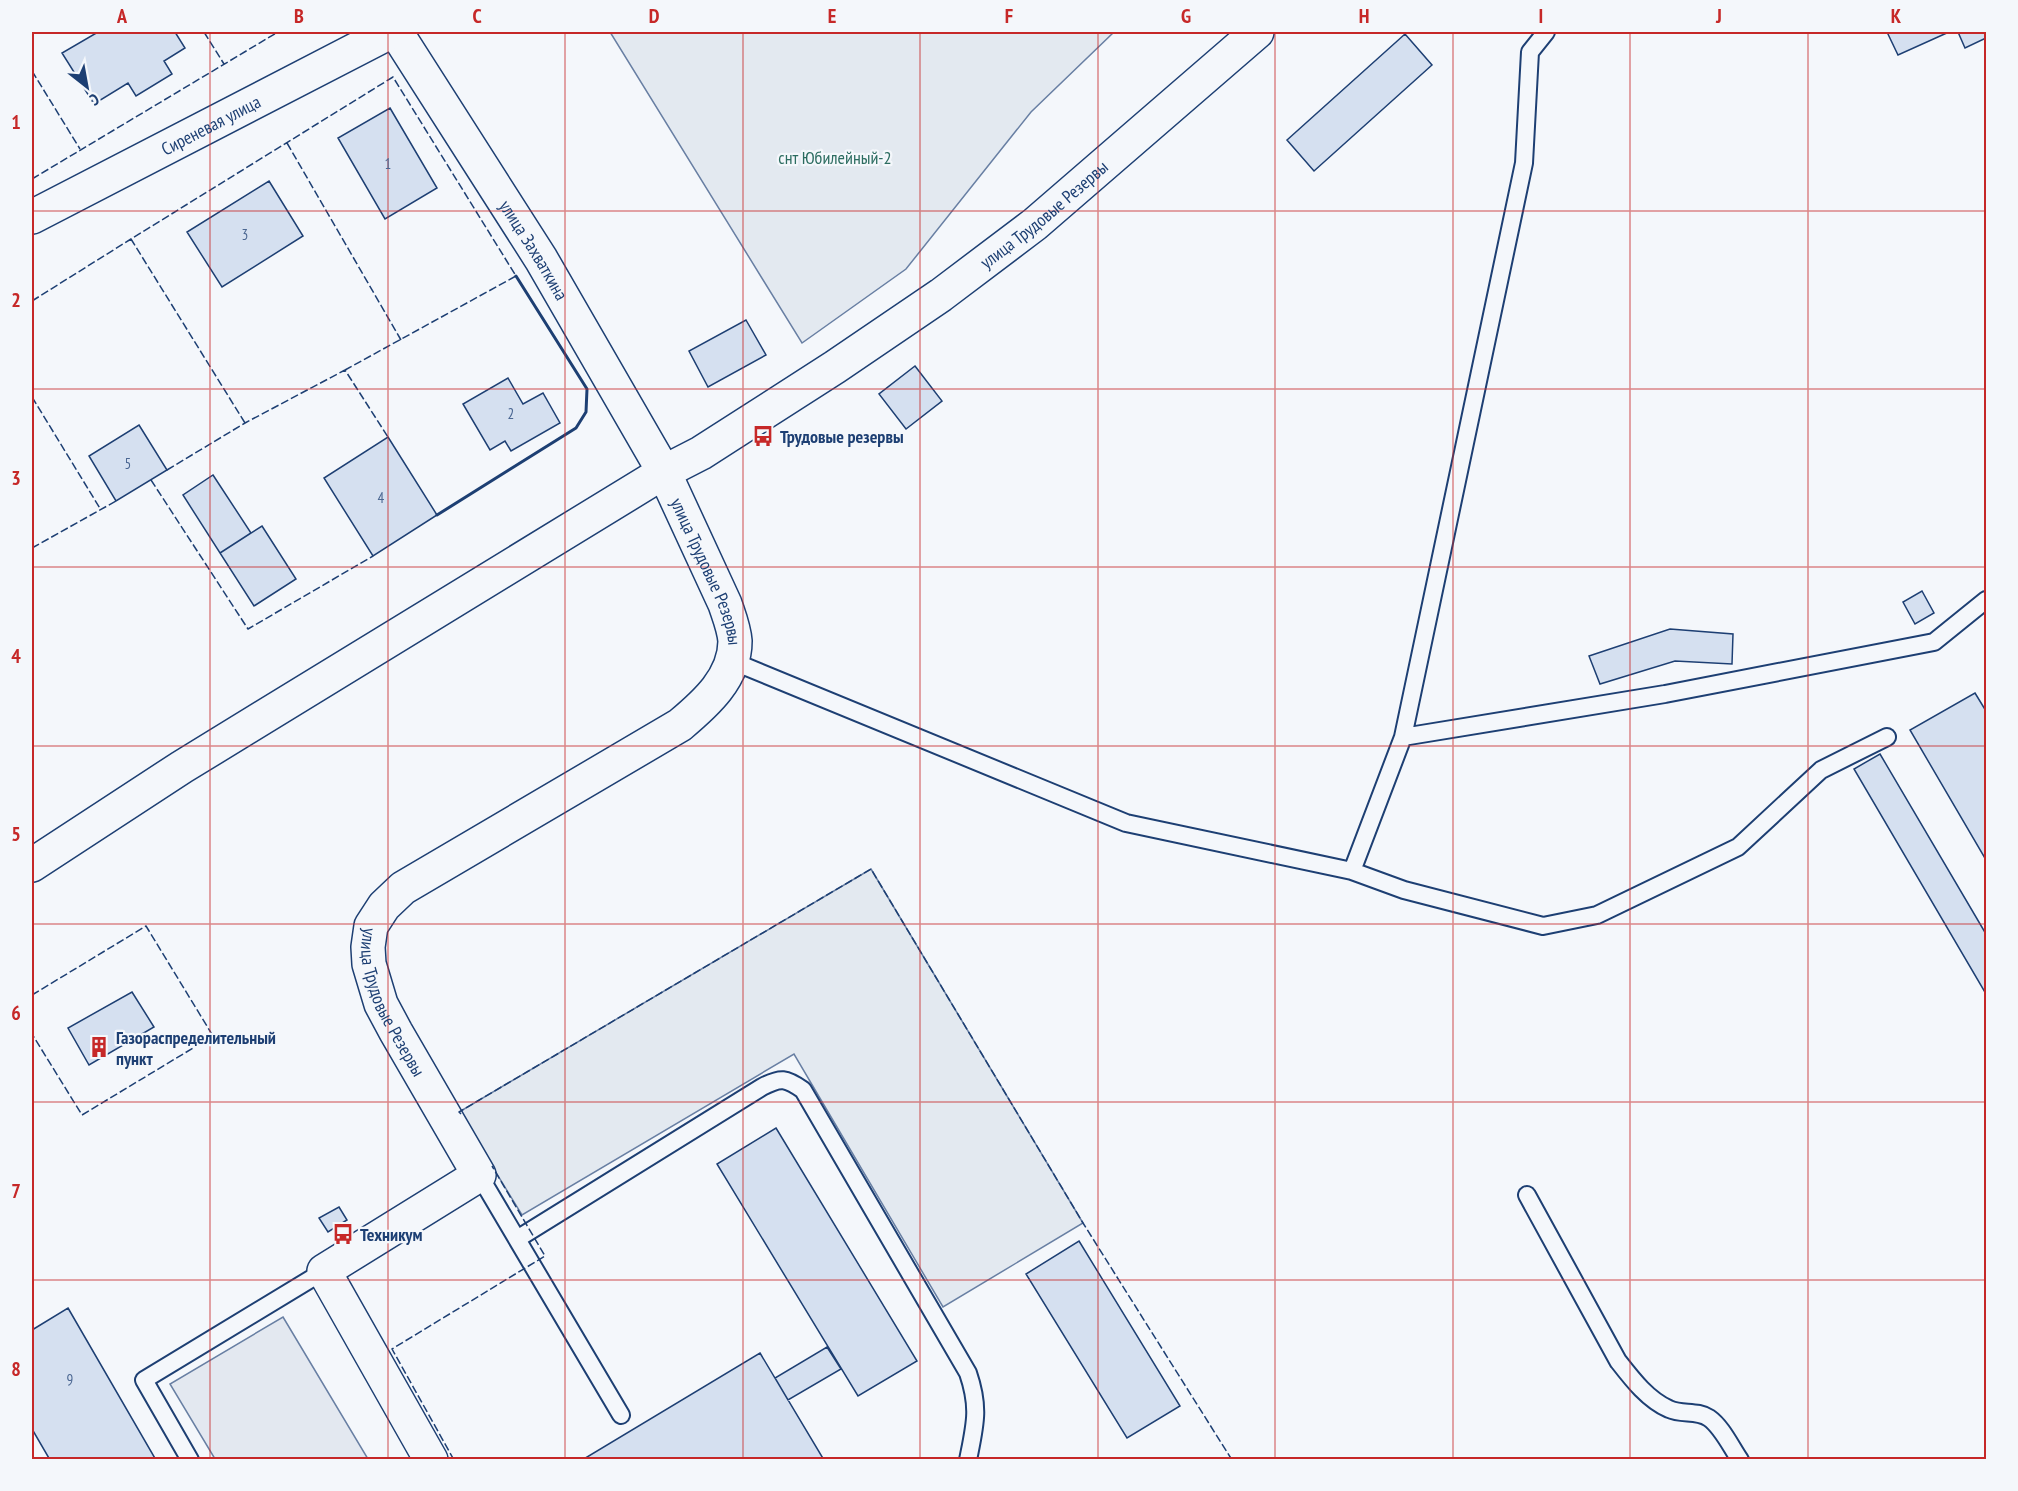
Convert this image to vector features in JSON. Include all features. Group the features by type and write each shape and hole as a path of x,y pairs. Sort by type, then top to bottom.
{"street":[{"name":"Сиреневая улица","path":"32,217 390,32"},
{"name":"улица Захваткина","path":"396,32 541,259 664,472"},
{"name":"улица Трудовые Резервы","path":"32,866 182,767 664,472 701,453 941,296 1035,224 1257,32"},
{"name":"улица Трудовые Резервы","path":"479,1175 381,1004 369,964 368,947 371,926 384,906 403,888 680,725 711,696 724,679 732,661 735,641 732,624 664,472"},
{"path":"431,1460 324,1271 479,1175"}],"lane":[{"path":"1352,871 1403,737 1524,163 1530,52 1546,32"},
{"path":"1403,737 1665,694 1934,642 1986,600"},
{"path":"732,661 1126,823 1352,871 1404,890 1543,926 1597,915 1738,847 1821,770 1887,737"},
{"path":"517,1239 762,1087 775,1080 788,1080 803,1090 968,1373 975,1394 976,1415 968,1460"},
{"path":"479,1175 621,1415"},
{"path":"1527,1195 1618,1361 1632,1379 1655,1401 1669,1409 1683,1413 1696,1413 1710,1419 1740,1460"},
{"path":"190,1460 144,1380 324,1271"}],"green space":[{"name":"снт Юбилейный-2","path":"610,32 1114,32 1031,112 906,269 802,343"},
{"path":"871,869 1083,1223 943,1307 794,1054 522,1215 459,1112"}],"shaded area":[{"path":"283,1317 368,1459 215,1459 170,1384"}],"building":[{"path":"98,32 175,32 185,48 164,61 172,74 136,96 128,83 94,104 62,53"},
{"path":"1887,32 1949,32 1898,55"},
{"path":"1958,32 1986,32 1986,38 1965,48"},
{"path":"1405,34 1432,65 1314,171 1287,140"},
{"path":"390,108 437,188 385,219 338,138"},
{"path":"269,181 303,236 222,287 187,232"},
{"path":"746,320 766,355 708,387 689,351"},
{"path":"915,366 942,401 906,429 879,394"},
{"path":"508,378 523,404 543,393 560,423 511,451 505,441 490,450 463,404"},
{"path":"139,425 167,470 116,501 89,456"},
{"path":"388,437 437,515 373,556 324,478"},
{"path":"213,475 251,533 220,553 183,495"},
{"path":"262,526 296,579 254,606 220,553"},
{"path":"1922,591 1934,613 1915,624 1903,602"},
{"path":"1670,629 1733,634 1732,664 1675,661 1600,684 1589,656"},
{"path":"1975,693 1986,711 1986,860 1910,730"},
{"path":"1880,754 1986,934 1986,994 1854,769"},
{"name":"Газораспределительный пункт","path":"132,992 154,1027 89,1065 68,1028"},
{"path":"776,1128 917,1361 858,1396 717,1164"},
{"path":"339,1207 347,1220 328,1232 319,1218"},
{"path":"1079,1241 1180,1406 1127,1438 1026,1274"},
{"path":"68,1308 156,1460 50,1460 32,1429 32,1330"},
{"path":"827,1347 841,1369 788,1400 775,1378"},
{"path":"760,1353 824,1460 582,1460"}],"fence":[{"path":"204,32 224,64"},
{"path":"32,179 278,32"},
{"path":"32,71 80,149"},
{"path":"245,423 131,239 393,77 516,276 345,370"},
{"path":"287,143 401,340"},
{"path":"32,301 131,239"},
{"path":"167,470 245,423 345,370 388,437"},
{"path":"32,397 101,510"},
{"path":"151,480 248,629 373,556"},
{"path":"32,548 116,501"},
{"path":"461,1114 459,1112 871,869 1083,1223 1232,1460"},
{"path":"32,995 146,926 213,1036 82,1115 32,1034"},
{"path":"454,1460 392,1349 545,1256 492,1166"}],"wall":[{"path":"437,515 576,428 586,412 587,389 516,276"}],"place":[{"name":"Трудовые резервы","path":"763,436"},
{"name":"Газораспределительный пункт","path":"99,1047"},
{"name":"Техникум","path":"343,1234"}]}
